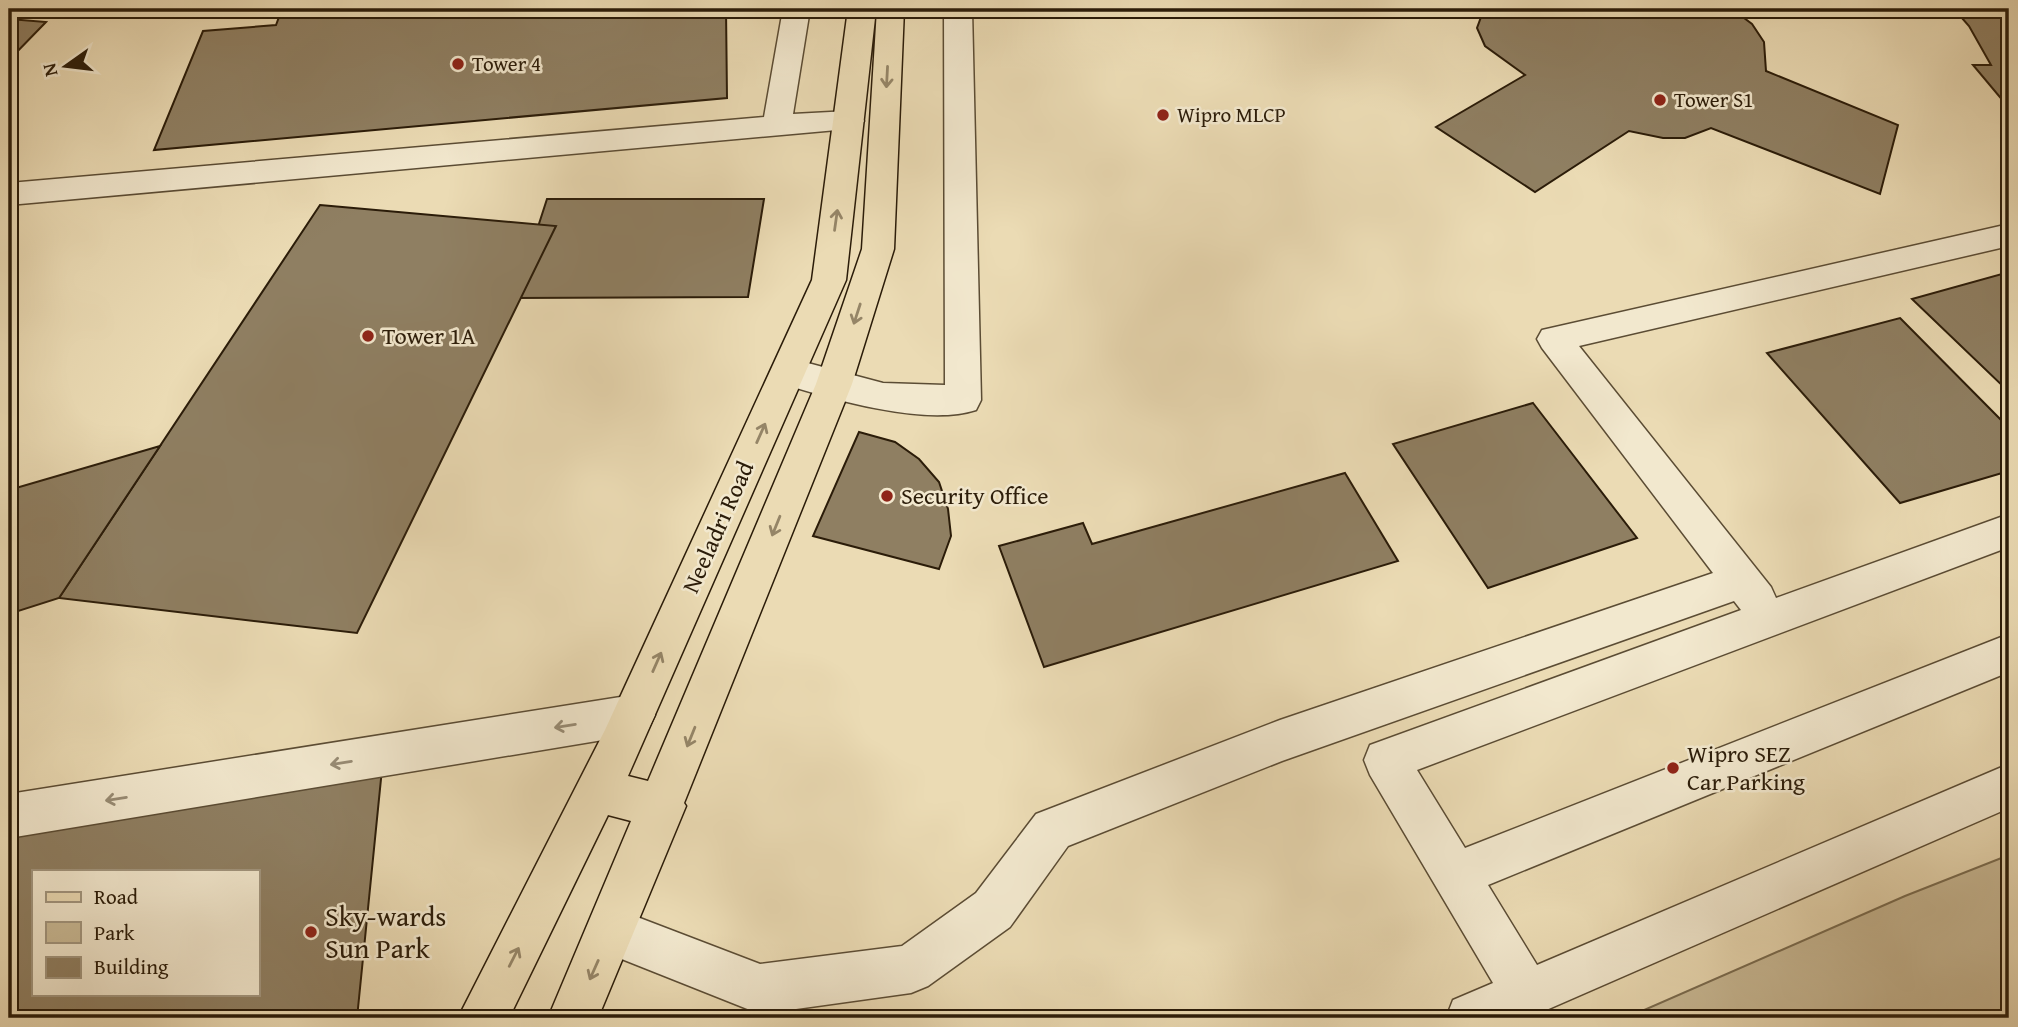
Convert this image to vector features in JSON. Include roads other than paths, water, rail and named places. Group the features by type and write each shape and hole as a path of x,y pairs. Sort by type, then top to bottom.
{"main road":[{"name":"Neeladri Road","path":"483,1018 598,791 789,372 828,280 862,9"},
{"path":"573,1018 663,806 834,384 878,249 891,9"},
{"path":"598,791 663,806"}],"street":[{"path":"777,125 796,9"},
{"path":"789,372 883,397 963,400 958,9"},
{"path":"9,194 777,125 849,121"},
{"path":"1772,618 1554,340 2009,235"},
{"path":"1527,994 1386,760 2009,530"},
{"path":"611,931 760,989 838,981 911,969 993,910 1052,830 1280,741 1742,581"},
{"path":"1455,875 2009,653"},
{"path":"9,816 632,715"},
{"path":"1471,1018 2009,786"}],"place":[{"name":"Tower 4","path":"458,64"},
{"name":"Tower S1","path":"1660,100"},
{"name":"Wipro MLCP","path":"1163,115"},
{"name":"Tower 1A","path":"368,336"},
{"name":"Security Office","path":"887,496"},
{"name":"Wipro SEZ Car Parking","path":"1673,768"},
{"name":"Sky-wards Sun Park","path":"311,932"}]}
